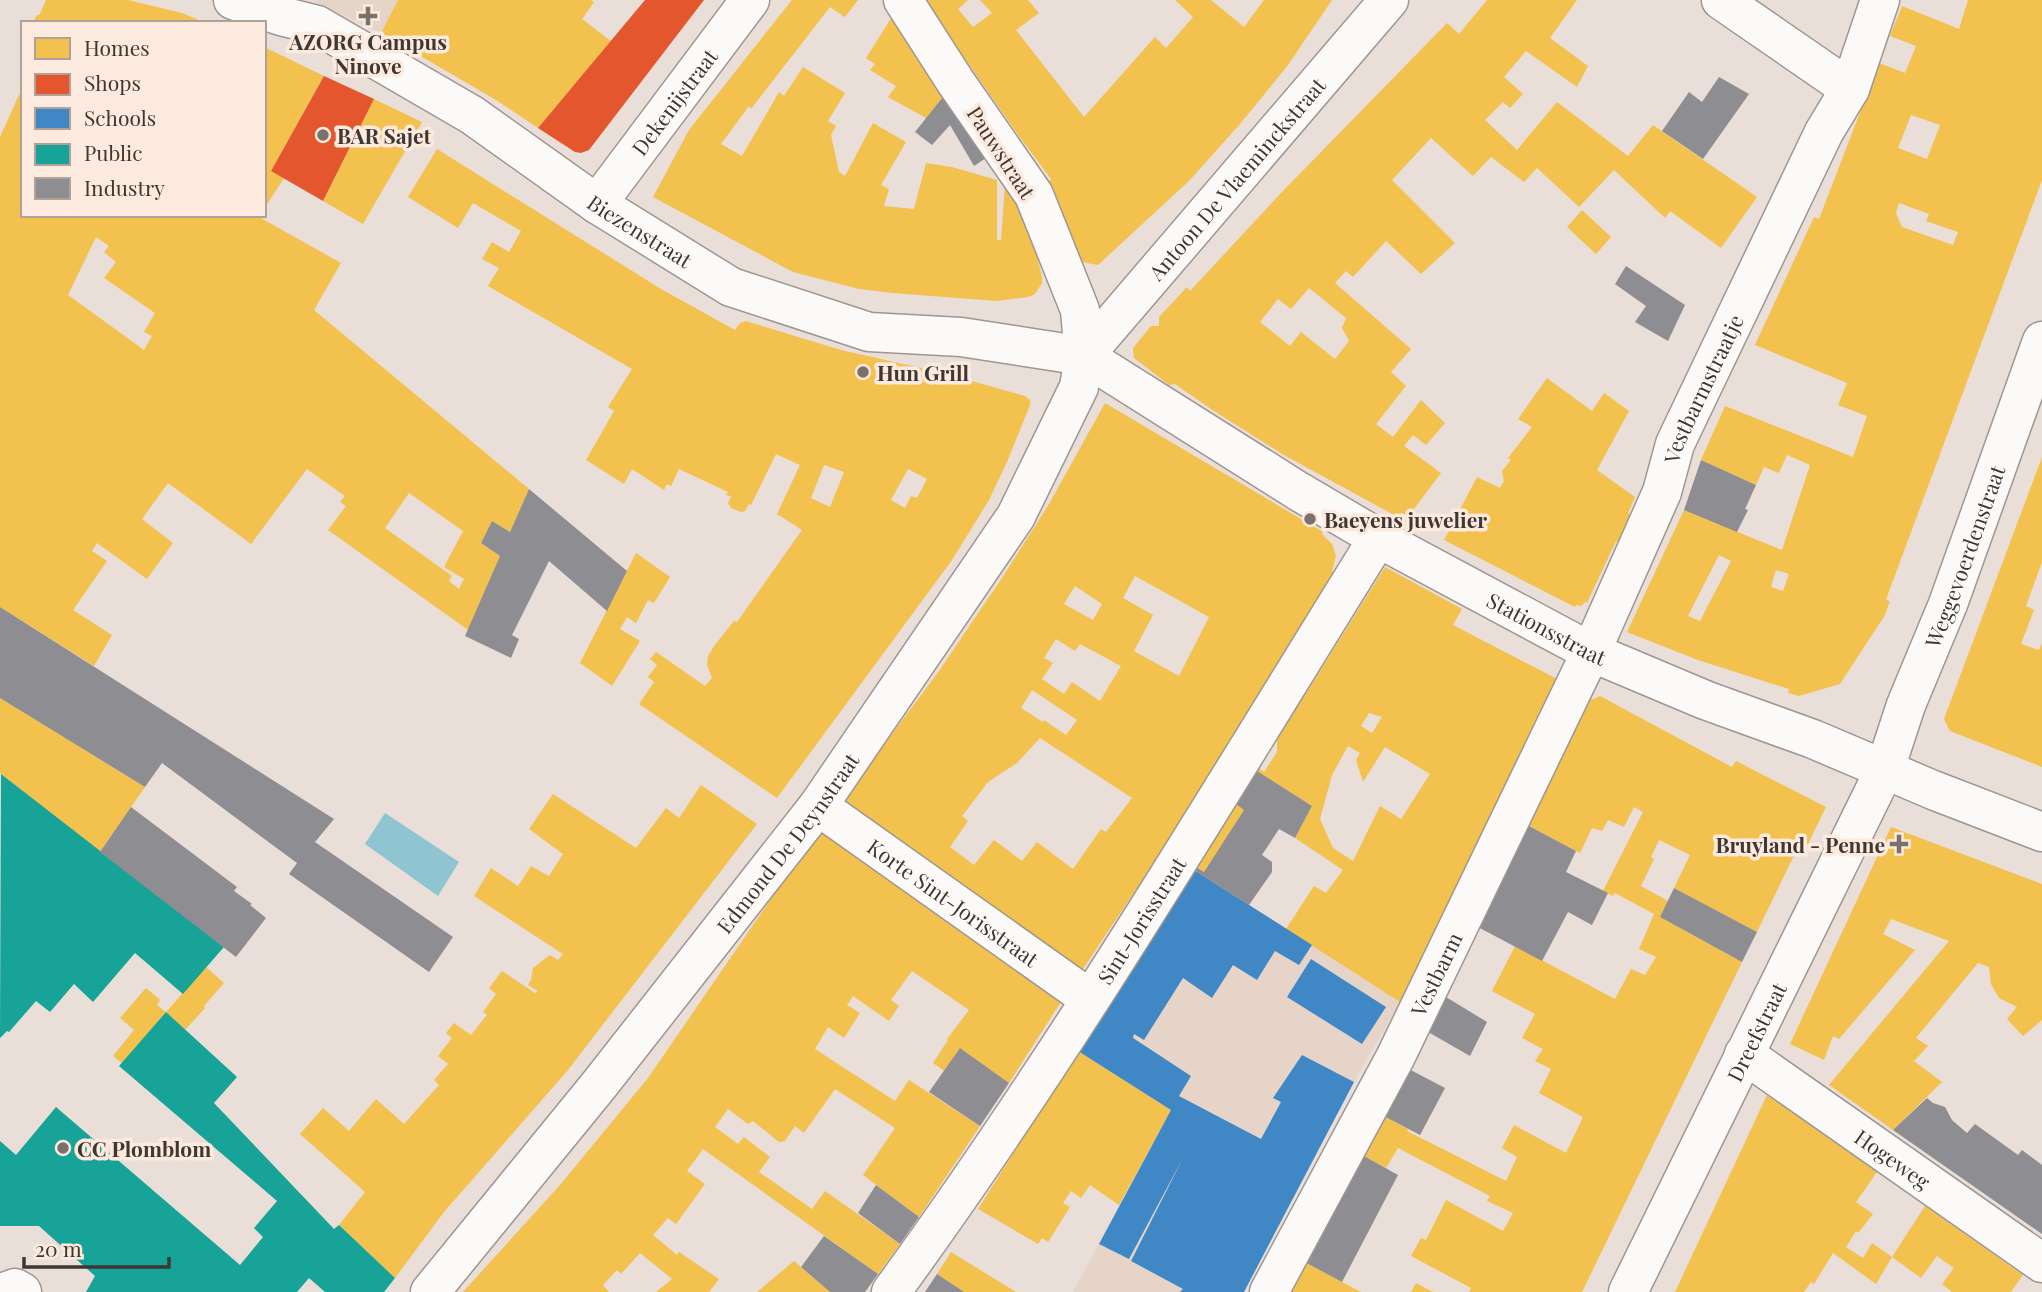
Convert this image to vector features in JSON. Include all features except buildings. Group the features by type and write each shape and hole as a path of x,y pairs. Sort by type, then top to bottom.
{"street":[{"name":"Biezenstraat","path":"233,0 317,25 472,115 597,204 731,287 869,332 961,337 1084,356"},
{"name":"Dekenijstraat","path":"597,204 750,0"},
{"name":"Pauwstraat","path":"904,0 955,81 1034,195 1080,310 1084,356"},
{"name":"Antoon De Vlaeminckstraat","path":"1084,356 1389,0"},
{"path":"1721,0 1850,89"},
{"name":"Vestbarmstraatje","path":"1591,652 1662,492 1675,444 1824,132 1850,89 1880,0"},
{"name":"Weggevoerdenstraat","path":"1885,769 1906,705 1948,604 2042,341"},
{"name":"Stationsstraat","path":"1084,356 1378,538 1591,652 1705,700 1812,739 2042,832"},
{"name":"Edmond De Deynstraat","path":"430,1292 599,1085 818,806 1016,516 1079,387 1084,356"},
{"name":"Sint-Jorisstraat","path":"891,1292 940,1224 1090,999 1378,538"},
{"name":"Vestbarm","path":"1269,1292 1395,1058 1591,652"},
{"name":"Dreefstraat","path":"1628,1292 1885,769"},
{"name":"Korte Sint-Jorisstraat","path":"818,806 1090,999"},
{"name":"Hogeweg","path":"1744,1054 2042,1263"},
{"path":"4,1292 15,1288 22,1292"}],"shaded area":[{"name":"AZORG Campus Ninove","path":"311,0 398,0 381,33"},
{"path":"1194,870 1400,1002 1354,1082 1244,1292 1073,1292 1171,1110 1078,1051"}],"water":[{"path":"385,813 459,862 438,896 365,844"}],"place":[{"name":"AZORG Campus Ninove","path":"368,16"},
{"name":"BAR Sajet","path":"323,135"},
{"name":"Hun Grill","path":"863,372"},
{"name":"Baeyens juwelier","path":"1310,519"},
{"name":"Bruyland - Penne","path":"1899,844"},
{"name":"CC Plomblom","path":"63,1148"}]}
